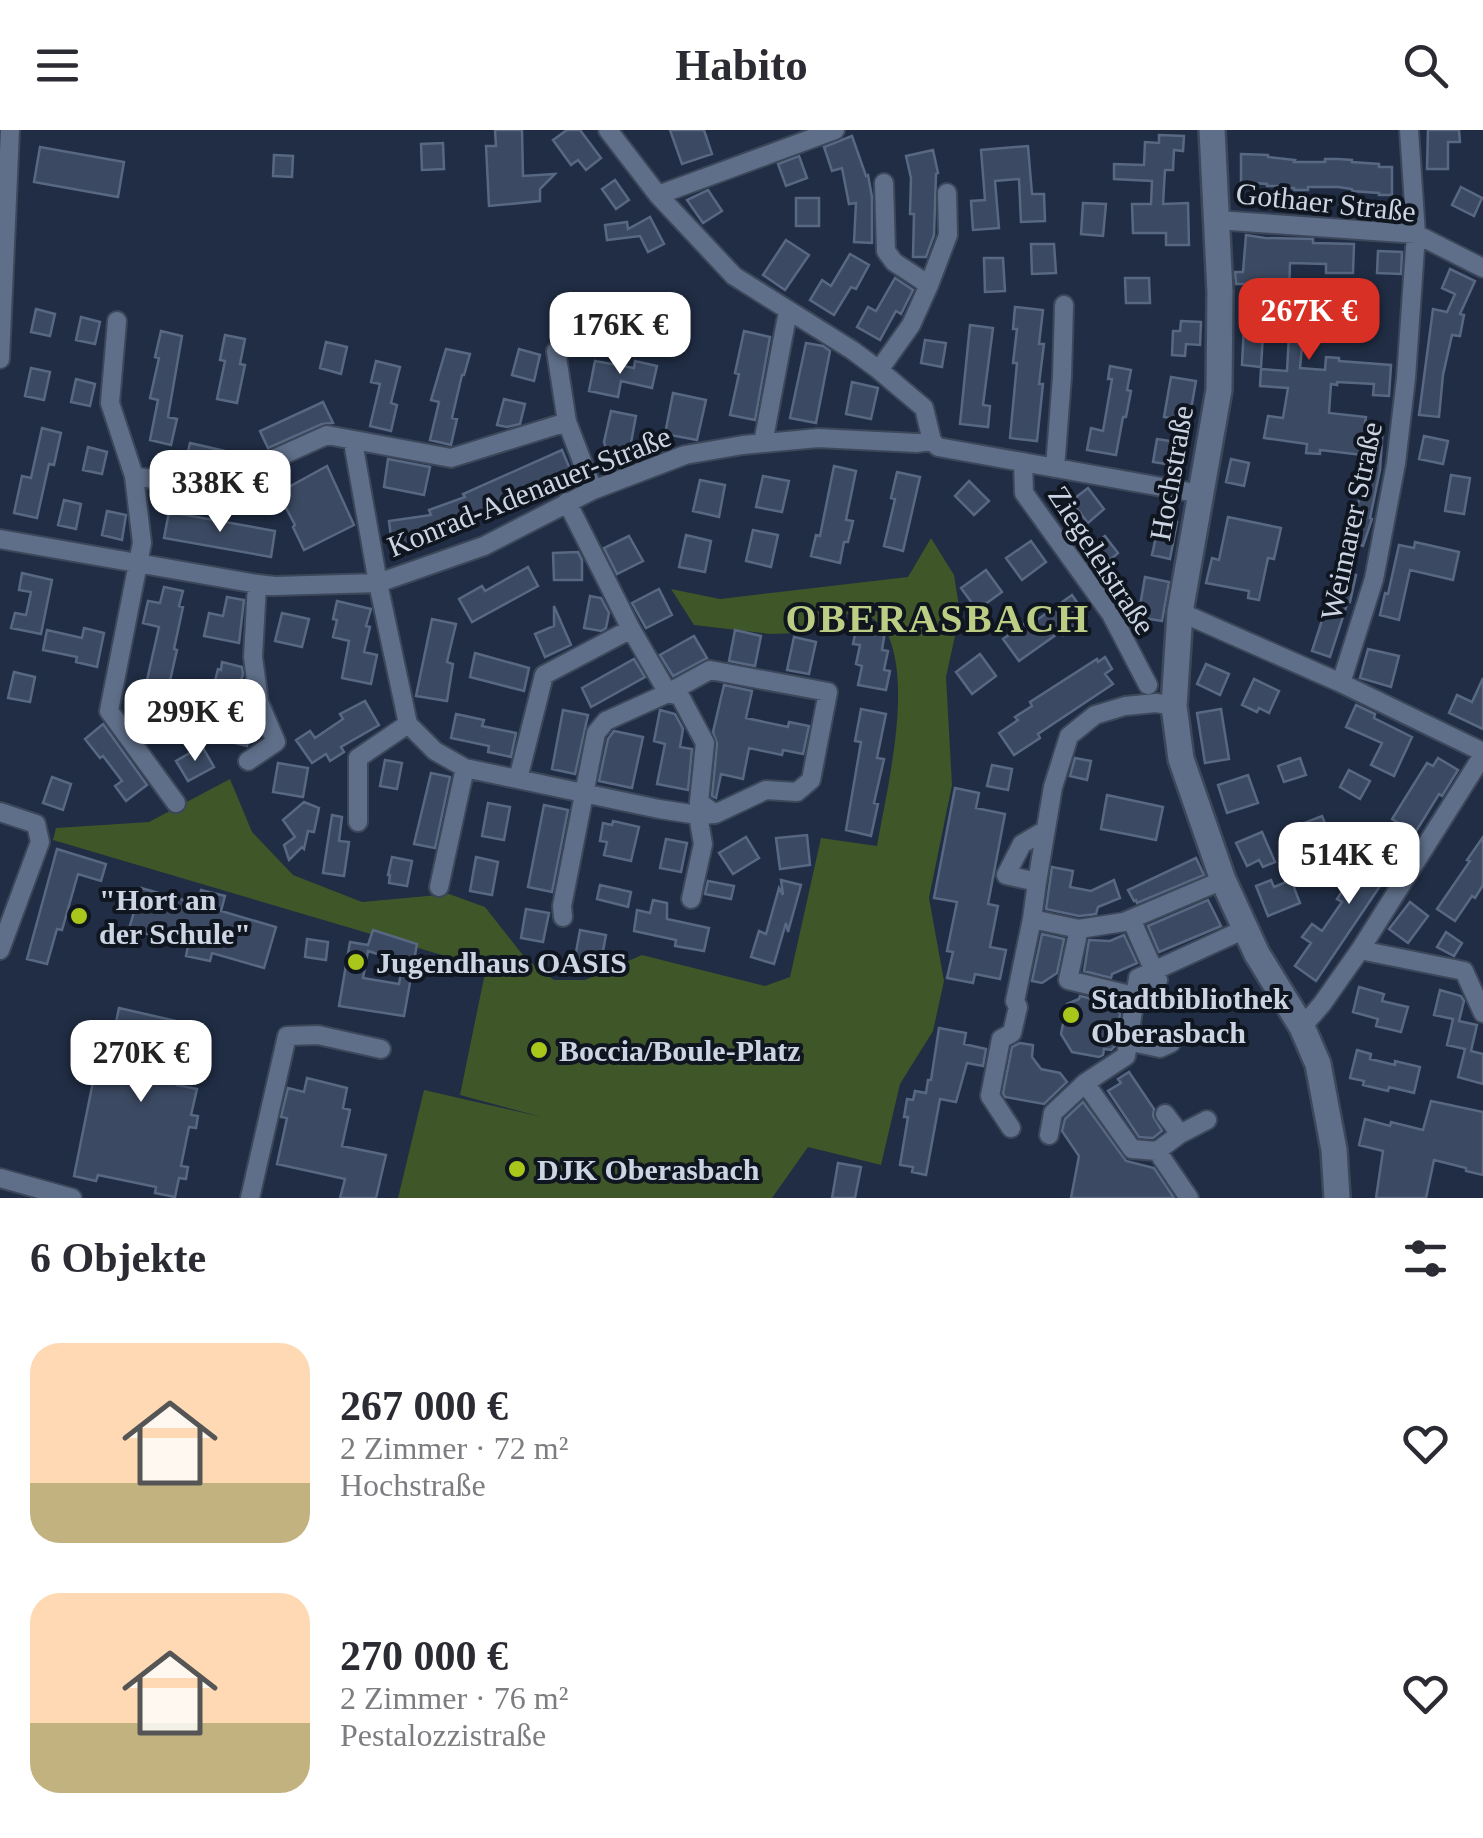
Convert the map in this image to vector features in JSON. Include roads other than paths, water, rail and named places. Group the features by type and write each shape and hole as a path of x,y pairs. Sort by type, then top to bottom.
{"street":[{"path":"0,358 10,130"},
{"path":"608,130 658,195 734,276 852,350 924,408 932,440"},
{"path":"658,195 835,130"},
{"name":"Hochstraße","path":"1212,130 1220,292 1219,390 1180,612 1174,706 1180,758 1223,880 1245,929 1302,1026 1318,1064 1334,1150 1338,1198"},
{"name":"Weimarer Straße","path":"1342,682 1374,578 1396,463 1416,234 1409,130"},
{"path":"884,183 886,252 894,262 929,284"},
{"path":"878,370 911,325 929,284 948,235 947,194"},
{"name":"Gothaer Straße","path":"1217,220 1416,234 1483,268"},
{"path":"1055,468 1064,305"},
{"path":"763,443 788,311"},
{"path":"118,321 110,402 134,476 142,543 109,711 176,803"},
{"path":"556,351 567,422 593,490"},
{"path":"134,476 216,490 327,435 450,458 567,422"},
{"name":"Konrad-Adenauer-Straße","path":"0,539 257,584 378,583 484,546 593,490 685,455 818,438 916,444 932,440 938,448 1200,494"},
{"path":"354,442 408,724 435,751 465,768 584,792 659,809 707,815 766,790 797,792 811,780 828,692 710,670 606,721 596,734 584,792 562,906 563,917"},
{"name":"Ziegeleistraße","path":"1023,462 1024,493 1111,614 1148,685"},
{"path":"567,502 631,629 668,693 680,696 705,743 699,802 707,815 691,899"},
{"path":"248,761 276,742 259,702 253,658 257,584"},
{"path":"1180,612 1342,682 1483,753 1360,950 1302,1026"},
{"path":"518,780 544,675 631,629"},
{"path":"1011,1128 990,1096 1001,1039 1012,1033 1018,1007 1015,1001 1032,920 1044,831 1069,736 1095,715 1124,706 1174,706"},
{"path":"358,822 358,758 408,724"},
{"path":"439,887 465,768"},
{"path":"0,812 36,824 40,842 0,950"},
{"path":"1037,882 1006,875 1022,844 1044,831"},
{"path":"1032,920 1079,928 1131,919 1223,880"},
{"path":"1131,919 1156,976"},
{"path":"1079,928 1068,980 1134,996"},
{"path":"1048,1135 1053,1113 1086,1083 1126,1056 1138,978 1156,976 1245,929"},
{"path":"1360,950 1464,971 1483,1013"},
{"path":"250,1198 287,1036 318,1035 380,1049"},
{"path":"1128,1041 1160,1048 1171,1043"},
{"path":"1086,1083 1132,1149 1158,1151 1208,1120"},
{"path":"1165,1114 1180,1134"},
{"path":"1158,1151 1189,1198"},
{"path":"0,1178 72,1198"}],"place":[{"name":"\"Hort an der Schule\"","path":"79,916"},
{"name":"Jugendhaus OASIS","path":"356,962"},
{"name":"Stadtbibliothek Oberasbach","path":"1071,1015"},
{"name":"Boccia/Boule-Platz","path":"539,1050"},
{"name":"DJK Oberasbach","path":"517,1169"}],"district":[{"name":"OBERASBACH","path":"938,618"}]}
